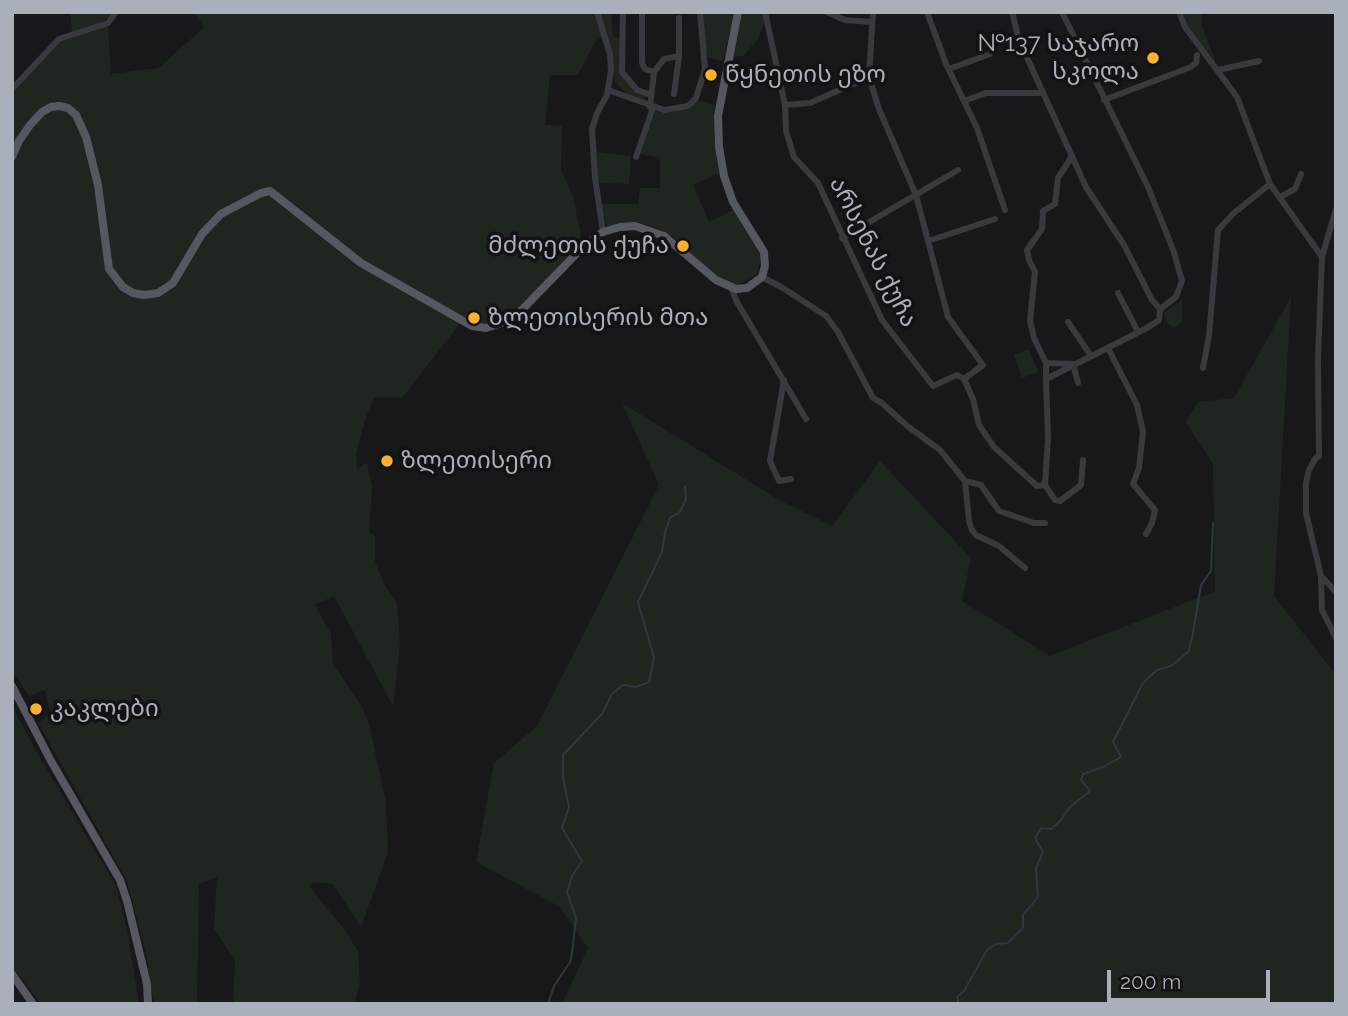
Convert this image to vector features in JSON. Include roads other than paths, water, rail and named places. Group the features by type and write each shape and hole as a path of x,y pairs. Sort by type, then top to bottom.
{"main road":[{"path":"12,157 24,133 42,112 59,106 68,108 76,115 86,137 98,185 109,269 123,287 144,295 158,293 173,283 202,234 220,214 270,191 361,263 461,322 486,328 513,320 583,247 603,232 635,226 664,236 716,280 732,287 747,288 762,277 765,267 764,252 733,202 724,176 719,147 718,116 738,12"},
{"path":"12,686 51,761 120,880 147,984 148,1004"},
{"path":"12,974 33,1004"}],"street":[{"path":"12,89 59,39 108,23 116,12"},
{"path":"597,12 610,54 611,71 608,90 592,129 595,178 603,232"},
{"path":"623,12 622,72 637,90 651,94"},
{"path":"642,12 642,63 645,69 654,72"},
{"path":"608,90 664,110 677,110 688,106 696,98 705,69 700,12"},
{"name":"არსენას ქუჩა","path":"765,12 785,106 786,131 794,157 818,183 882,320 933,386 957,375 964,379"},
{"path":"827,12 845,20 872,22"},
{"path":"873,12 869,77 879,109 916,195 948,317 983,365 964,379 973,399 979,425 994,447 1037,486 1045,485"},
{"path":"927,12 977,128 1004,210"},
{"path":"1012,12 1019,40 1071,158 1086,187 1124,245 1152,300 1160,309"},
{"path":"1046,379 1159,320 1160,309 1179,292 1182,281 1180,268 1148,187 1062,12"},
{"path":"1179,12 1185,27 1237,97 1270,184 1322,257"},
{"path":"674,94 680,56 679,18"},
{"path":"948,66 990,54"},
{"path":"1104,100 1184,70 1196,63 1197,55"},
{"path":"636,157 651,107 654,72 664,59 680,56"},
{"path":"1218,70 1259,61"},
{"path":"785,106 810,103 869,77"},
{"path":"964,101 986,93 1043,93"},
{"path":"1071,158 1058,178 1055,204 1043,211 1042,229 1027,250 1035,272 1030,321 1034,338 1046,363 1048,438 1045,485 1055,500 1060,501 1081,485 1083,460"},
{"path":"842,238 958,170"},
{"path":"1280,197 1295,189 1301,174"},
{"path":"1203,368 1209,337 1218,230 1234,213 1270,184"},
{"path":"1336,209 1322,257 1318,359 1319,456 1309,470 1306,483 1306,513 1321,576 1322,610 1336,638"},
{"path":"928,241 995,219"},
{"path":"762,277 826,316 838,332 873,398 940,450 965,481 972,530 976,535 999,546 1025,568"},
{"path":"732,287 737,302 806,419"},
{"path":"1118,293 1138,332"},
{"path":"1068,322 1091,356"},
{"path":"1108,348 1136,405 1143,432 1139,468 1133,484 1155,510 1155,516 1146,534"},
{"path":"1046,363 1073,364"},
{"path":"1073,364 1078,383"},
{"path":"784,380 770,461 779,481 791,479"},
{"path":"965,481 981,485 999,511 1034,523 1045,523"},
{"path":"1321,576 1336,592"}],"waterway":[{"path":"548,1004 554,986 570,962 572,954 576,918 567,892 572,876 582,861 562,828 569,807 563,777 563,755 602,714 612,694 623,685 636,687 649,682 654,658 638,602 662,552 670,518 680,512 686,499 685,487"},
{"path":"959,1004 957,997 964,991 987,950 996,944 1008,943 1023,928 1023,915 1038,897 1036,868 1043,852 1035,838 1041,828 1051,829 1070,807 1090,791 1081,780 1083,774 1121,757 1113,742 1143,683 1157,670 1171,666 1188,652 1201,585 1211,571 1213,523"}],"place":[{"name":"№137 საჯარო სკოლა","path":"1153,58"},
{"name":"წყნეთის ეზო","path":"711,75"},
{"name":"მძლეთის ქუჩა","path":"683,246"},
{"name":"ზლეთისერის მთა","path":"474,318"},
{"name":"ზლეთისერი","path":"387,461"},
{"name":"კაკლები","path":"36,709"}]}
